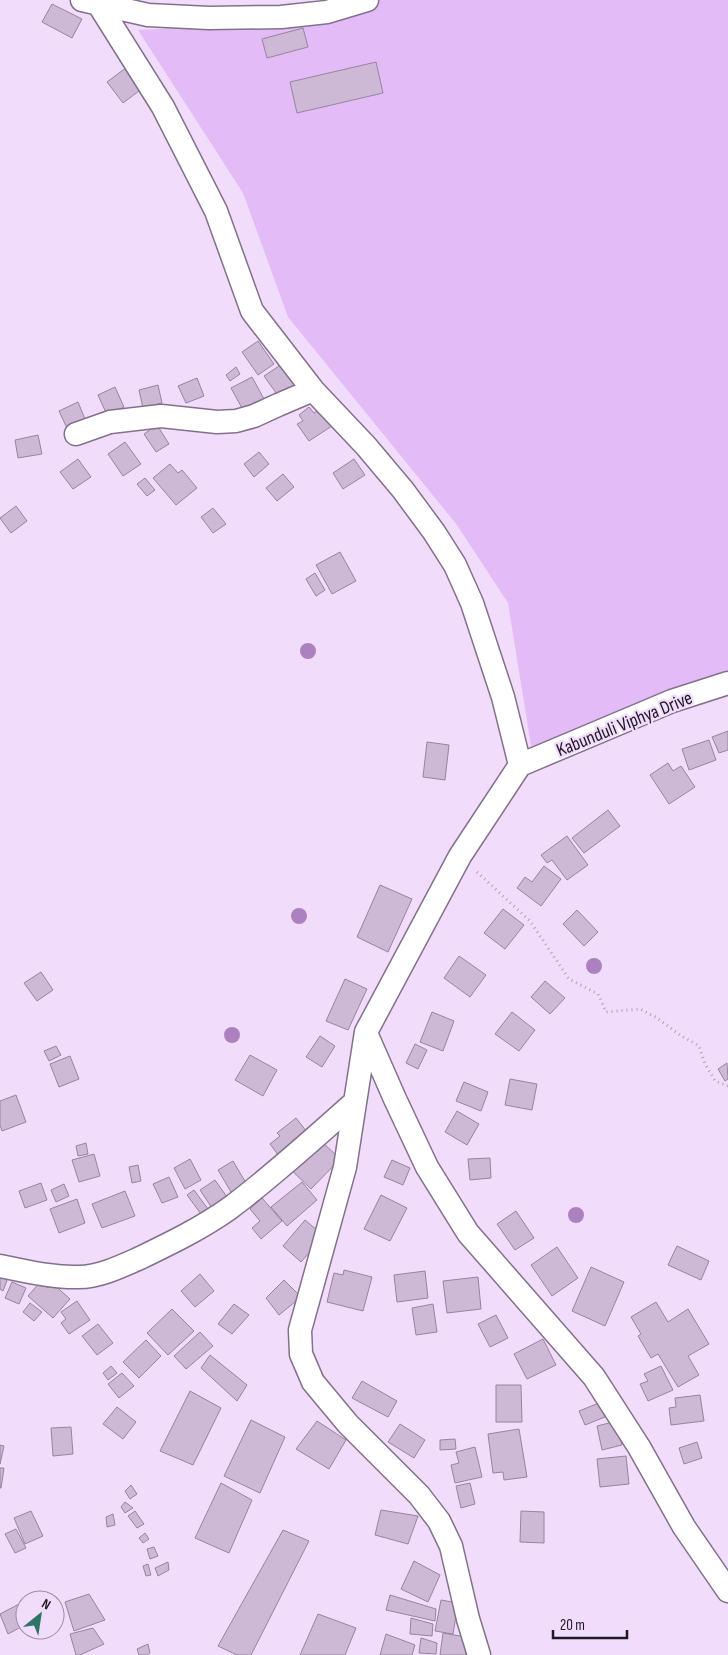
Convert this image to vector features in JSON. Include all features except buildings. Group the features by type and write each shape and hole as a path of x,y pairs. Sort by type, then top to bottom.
{"street":[{"path":"91,2 148,15 209,18 281,17 327,12 367,0"},
{"path":"91,2 163,107 216,211 252,311 313,390 366,446 403,490 434,532 454,565 472,603 503,697 520,764 460,856 366,1032 344,1167 300,1330 301,1354 313,1382 348,1424 419,1495 439,1521 451,1546 468,1619 479,1655"},
{"path":"76,434 110,422 161,416 217,422 236,422 313,390"},
{"name":"Kabunduli Viphya Drive","path":"520,764 665,704 728,683"},
{"path":"366,1032 427,1166 468,1233 594,1377 639,1447 684,1526 728,1591"},
{"path":"0,1266 81,1278 105,1272 166,1246 229,1208 273,1174 356,1102"}],"path":[{"path":"460,856 530,921 569,979 584,985 598,994 606,1012 640,1009 657,1018 680,1035 700,1046 706,1064 716,1081 728,1086"}],"shaded area":[{"path":"377,0 728,0 728,688 532,752 508,603 457,525 288,317 243,193 138,30 334,20"}]}
